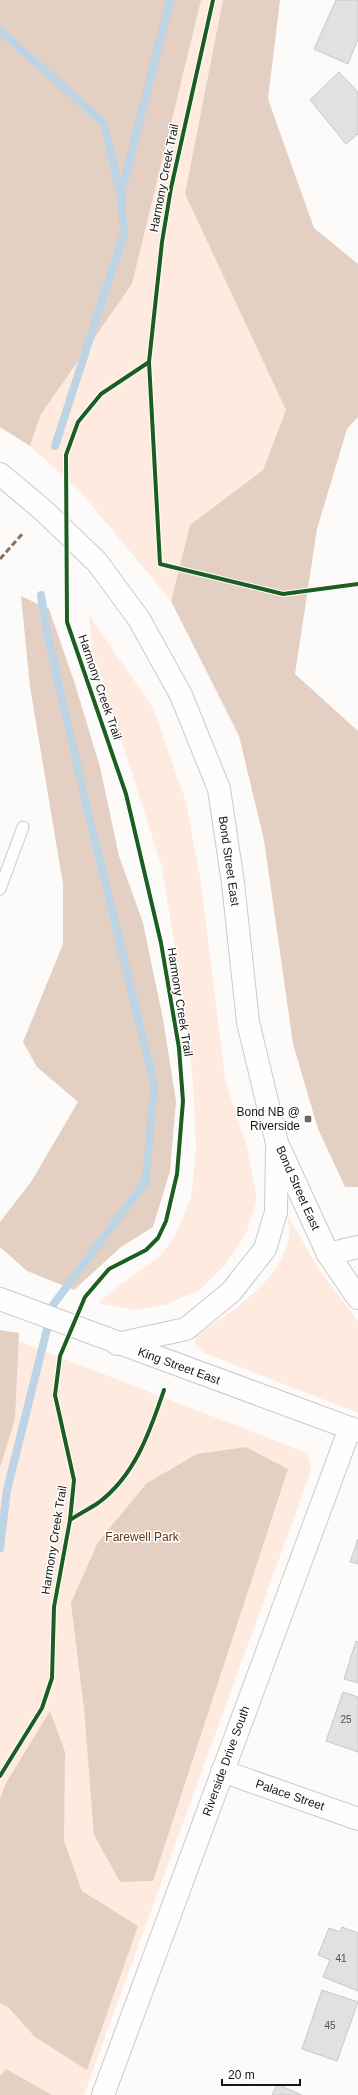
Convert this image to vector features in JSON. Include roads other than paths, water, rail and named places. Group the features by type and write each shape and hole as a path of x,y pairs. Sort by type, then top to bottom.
{"main road":[{"name":"Bond Street East","path":"0,474 44,511 97,562 139,619 181,695 219,789 233,883 248,1022 277,1143 328,1254 358,1298"},
{"path":"117,1344 186,1329 231,1292 265,1250 276,1212 277,1143"},
{"path":"328,1254 358,1247"},
{"name":"King Street East","path":"0,1299 117,1344 354,1430"},
{"name":"Riverside Drive South","path":"103,2095 222,1771 354,1430"},
{"name":"Palace Street","path":"222,1771 358,1819"}],"lane":[{"path":"0,889 23,827"}],"waterway":[{"path":"121,195 170,0"},
{"path":"0,31 104,123 121,197 124,233 55,446"},
{"path":"0,1548 7,1490 53,1305 146,1181 154,1083 87,808 48,637 41,595"}],"place":[{"name":"Bond NB @ Riverside","path":"308,1119"}],"park label":[{"name":"Farewell Park","path":"142,1537"}]}
